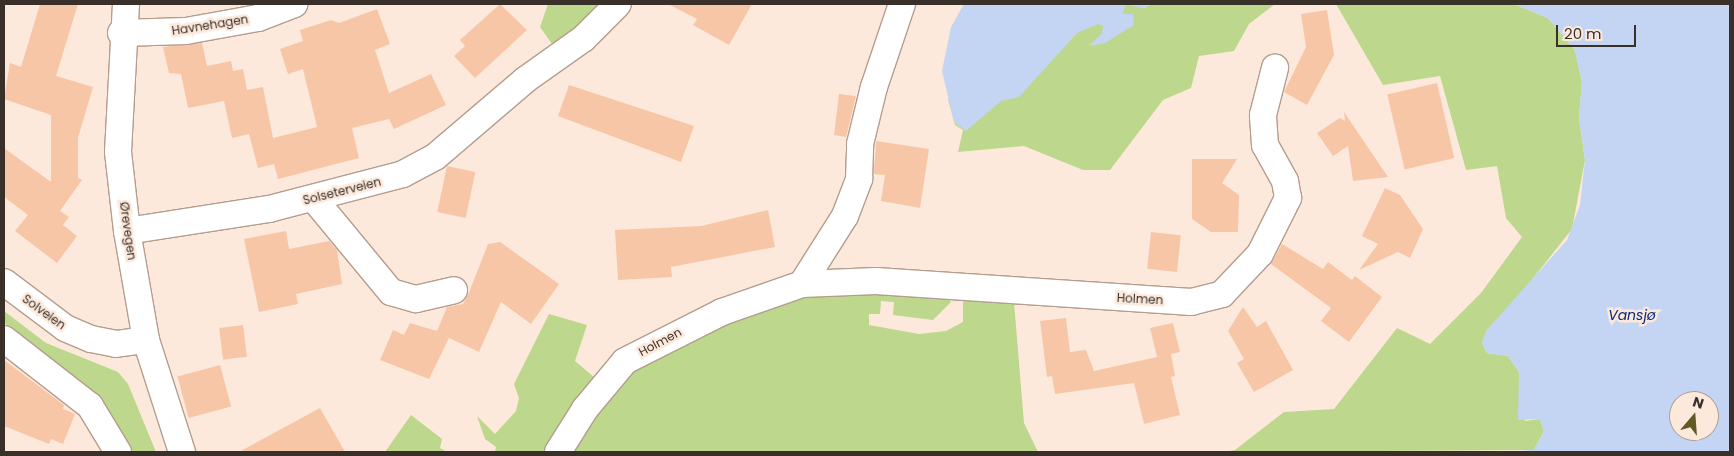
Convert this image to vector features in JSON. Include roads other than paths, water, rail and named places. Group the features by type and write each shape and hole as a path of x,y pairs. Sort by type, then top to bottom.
{"street":[{"name":"Ørevegen","path":"126,4 121,33 118,152 127,232 146,340 182,452"},
{"name":"Havnehagen","path":"121,33 186,32 258,18 294,4"},
{"name":"Solseterveien","path":"127,232 376,185 435,157 525,80 583,39 618,4"},
{"path":"802,284 845,216 859,179 860,144 874,87 902,4"},
{"name":"Holmen","path":"558,452 585,409 625,361 722,312 802,284 876,281 1191,302 1222,294 1260,254 1288,198 1286,181 1265,145 1263,115 1275,68"},
{"path":"314,198 391,292 416,299 454,290"},
{"name":"Solveien","path":"4,282 65,328 91,339 116,344 146,340"},
{"path":"4,339 90,406 118,452"}],"water":[{"path":"964,4 1151,4 1144,8 1126,5 1122,14 1133,14 1134,25 1105,43 1089,46 1102,33 1103,26 1098,24 1077,33 1019,97 1001,101 966,131 954,122 942,71 951,27"},
{"name":"Vansjø","path":"1514,4 1730,4 1730,452 1501,452 1534,450 1544,431 1540,419 1518,420 1519,372 1508,356 1487,353 1482,343 1486,331 1567,240 1580,205 1585,160 1579,118 1582,82 1575,50 1548,18"}]}
